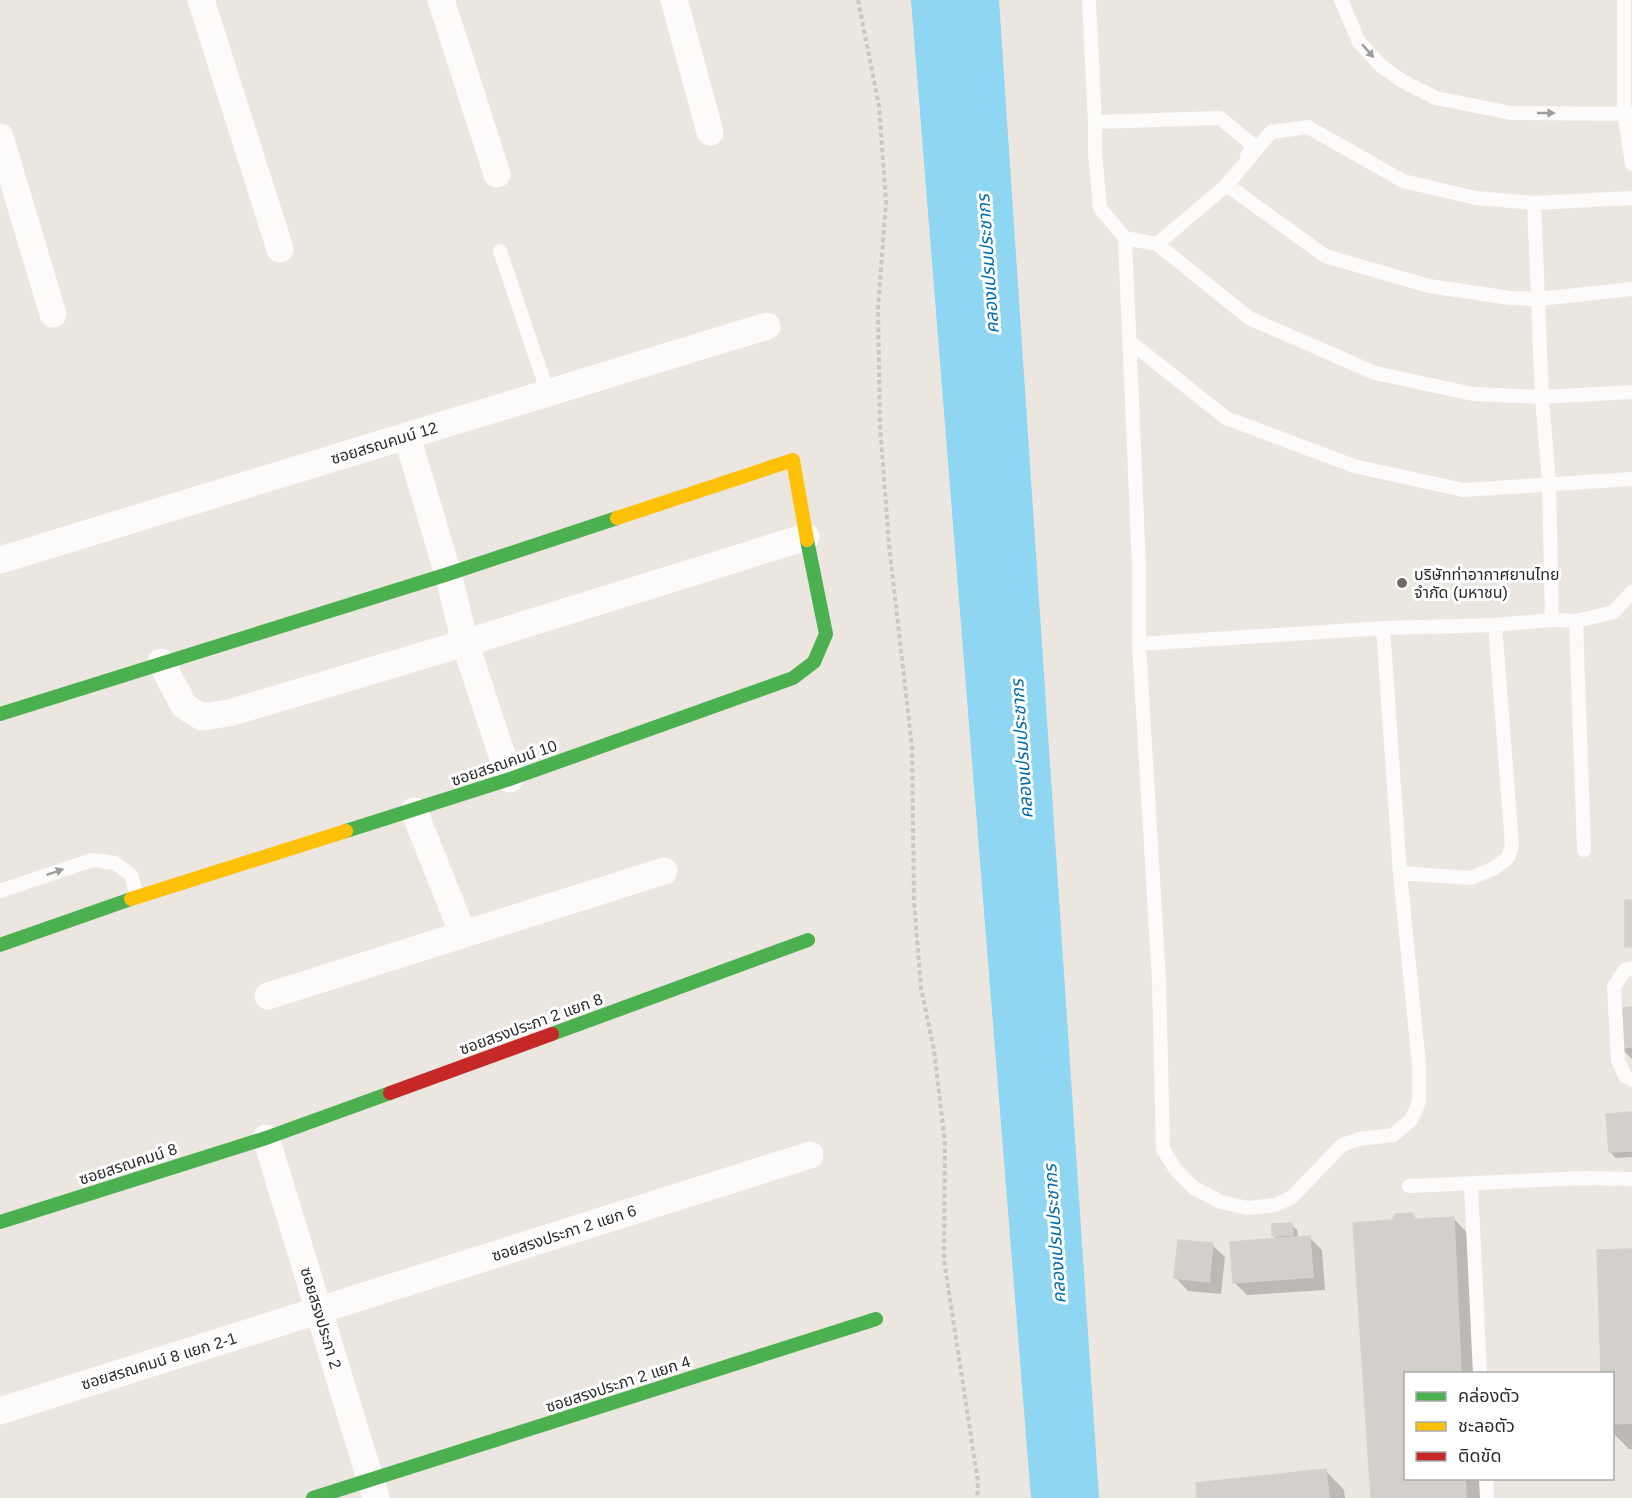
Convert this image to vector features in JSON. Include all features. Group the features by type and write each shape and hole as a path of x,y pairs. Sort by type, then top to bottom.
{"street":[{"path":"201,0 280,249"},
{"path":"441,0 497,174"},
{"path":"674,0 710,132"},
{"path":"0,137 53,314"},
{"name":"ซอยสรณคมน์ 12","path":"0,560 767,326"},
{"path":"407,436 448,574 465,643 510,779"},
{"name":"ซอยสรณคมน์ 10","path":"0,945 137,897 510,779 793,678 814,662 826,634 793,460 448,574"},
{"path":"160,662 184,706 202,717 229,713 465,643 806,537"},
{"path":"0,714 160,662 448,574"},
{"path":"414,811 463,934"},
{"path":"267,996 664,871"},
{"name":"ซอยสรงประภา 2 แยก 8","path":"266,1138 808,940"},
{"name":"ซอยสรณคมน์ 8","path":"0,1222 266,1138"},
{"name":"ซอยสรงประภา 2","path":"266,1138 373,1489"},
{"name":"ซอยสรงประภา 2 แยก 6","path":"319,1311 810,1155"},
{"name":"ซอยสรณคมน์ 8 แยก 2-1","path":"0,1411 319,1311"},
{"name":"ซอยสรงประภา 2 แยก 4","path":"313,1498 373,1489 876,1319"}],"lane":[{"path":"1089,0 1095,152 1100,208 1125,238 1139,567 1139,644 1159,980 1163,1149 1176,1170 1194,1188 1221,1202 1248,1208 1275,1205 1292,1197 1342,1145 1359,1139 1394,1135 1411,1120 1419,1102 1419,1065 1400,873 1383,628"},
{"path":"1341,0 1359,42 1381,66 1404,82 1436,99 1511,112 1628,114"},
{"path":"1624,0 1632,164"},
{"path":"1095,122 1220,118 1254,146 1227,184"},
{"path":"1157,244 1227,184 1271,132 1308,127 1403,181 1476,198 1534,203 1632,198"},
{"path":"1227,184 1324,256 1429,286 1510,298 1539,299 1632,289"},
{"path":"1534,203 1542,397 1549,484 1552,620"},
{"path":"1125,238 1157,244 1249,318 1376,373 1473,394 1542,397 1632,392"},
{"path":"500,251 548,393"},
{"path":"1129,341 1226,418 1354,466 1463,490 1632,479"},
{"path":"1139,644 1383,628 1552,620 1576,621 1614,612 1632,592"},
{"path":"1576,621 1584,850"},
{"path":"1400,873 1471,878 1494,868 1508,858 1512,844 1495,624"},
{"path":"0,891 92,860 115,863 131,875 137,897"},
{"path":"1632,968 1625,970 1614,987 1618,1060 1625,1076 1632,1080"},
{"path":"1409,1186 1471,1185 1584,1178 1632,1179"},
{"path":"1471,1185 1480,1372"},
{"path":"1486,1480 1487,1498"}],"path":[{"path":"858,0 879,106 886,202 878,309 880,425 889,545 912,747 914,902 921,988 934,1050 945,1143 944,1260 976,1470 977,1498"}],"water":[{"name":"คลองเปรมประชากร","path":"911,0 999,0 1099,1498 1031,1498"}],"building":[{"path":"1625,900 1632,900 1632,947 1625,947"},
{"path":"1632,1007 1632,1047 1619,1048 1616,1009"},
{"path":"1632,1112 1632,1151 1609,1152 1606,1114"},
{"path":"1413,1213 1415,1219 1454,1217 1461,1372 1404,1372 1404,1480 1465,1480 1466,1498 1371,1498 1353,1223 1392,1220 1395,1214"},
{"path":"1292,1223 1293,1235 1272,1236 1272,1224"},
{"path":"1310,1236 1313,1277 1233,1283 1230,1242"},
{"path":"1178,1240 1213,1243 1209,1282 1174,1278"},
{"path":"1632,1249 1632,1423 1614,1424 1614,1372 1601,1372 1597,1250"},
{"path":"1326,1469 1329,1498 1197,1498 1196,1483"}],"traffic: fast":[{"path":"0,714 448,574 617,518"},
{"path":"346,831 510,779 793,678 814,662 826,634 807,540"},
{"path":"0,945 131,899"},
{"path":"552,1034 808,940"},
{"path":"0,1222 266,1138 390,1093"},
{"path":"313,1498 876,1319"}],"traffic: slow":[{"path":"617,518 793,460 807,540"},
{"path":"131,899 346,831"}],"traffic: jam":[{"path":"390,1093 552,1034"}],"place":[{"name":"บริษัทท่าอากาศยานไทย จำกัด (มหาชน)","path":"1402,583"}]}
